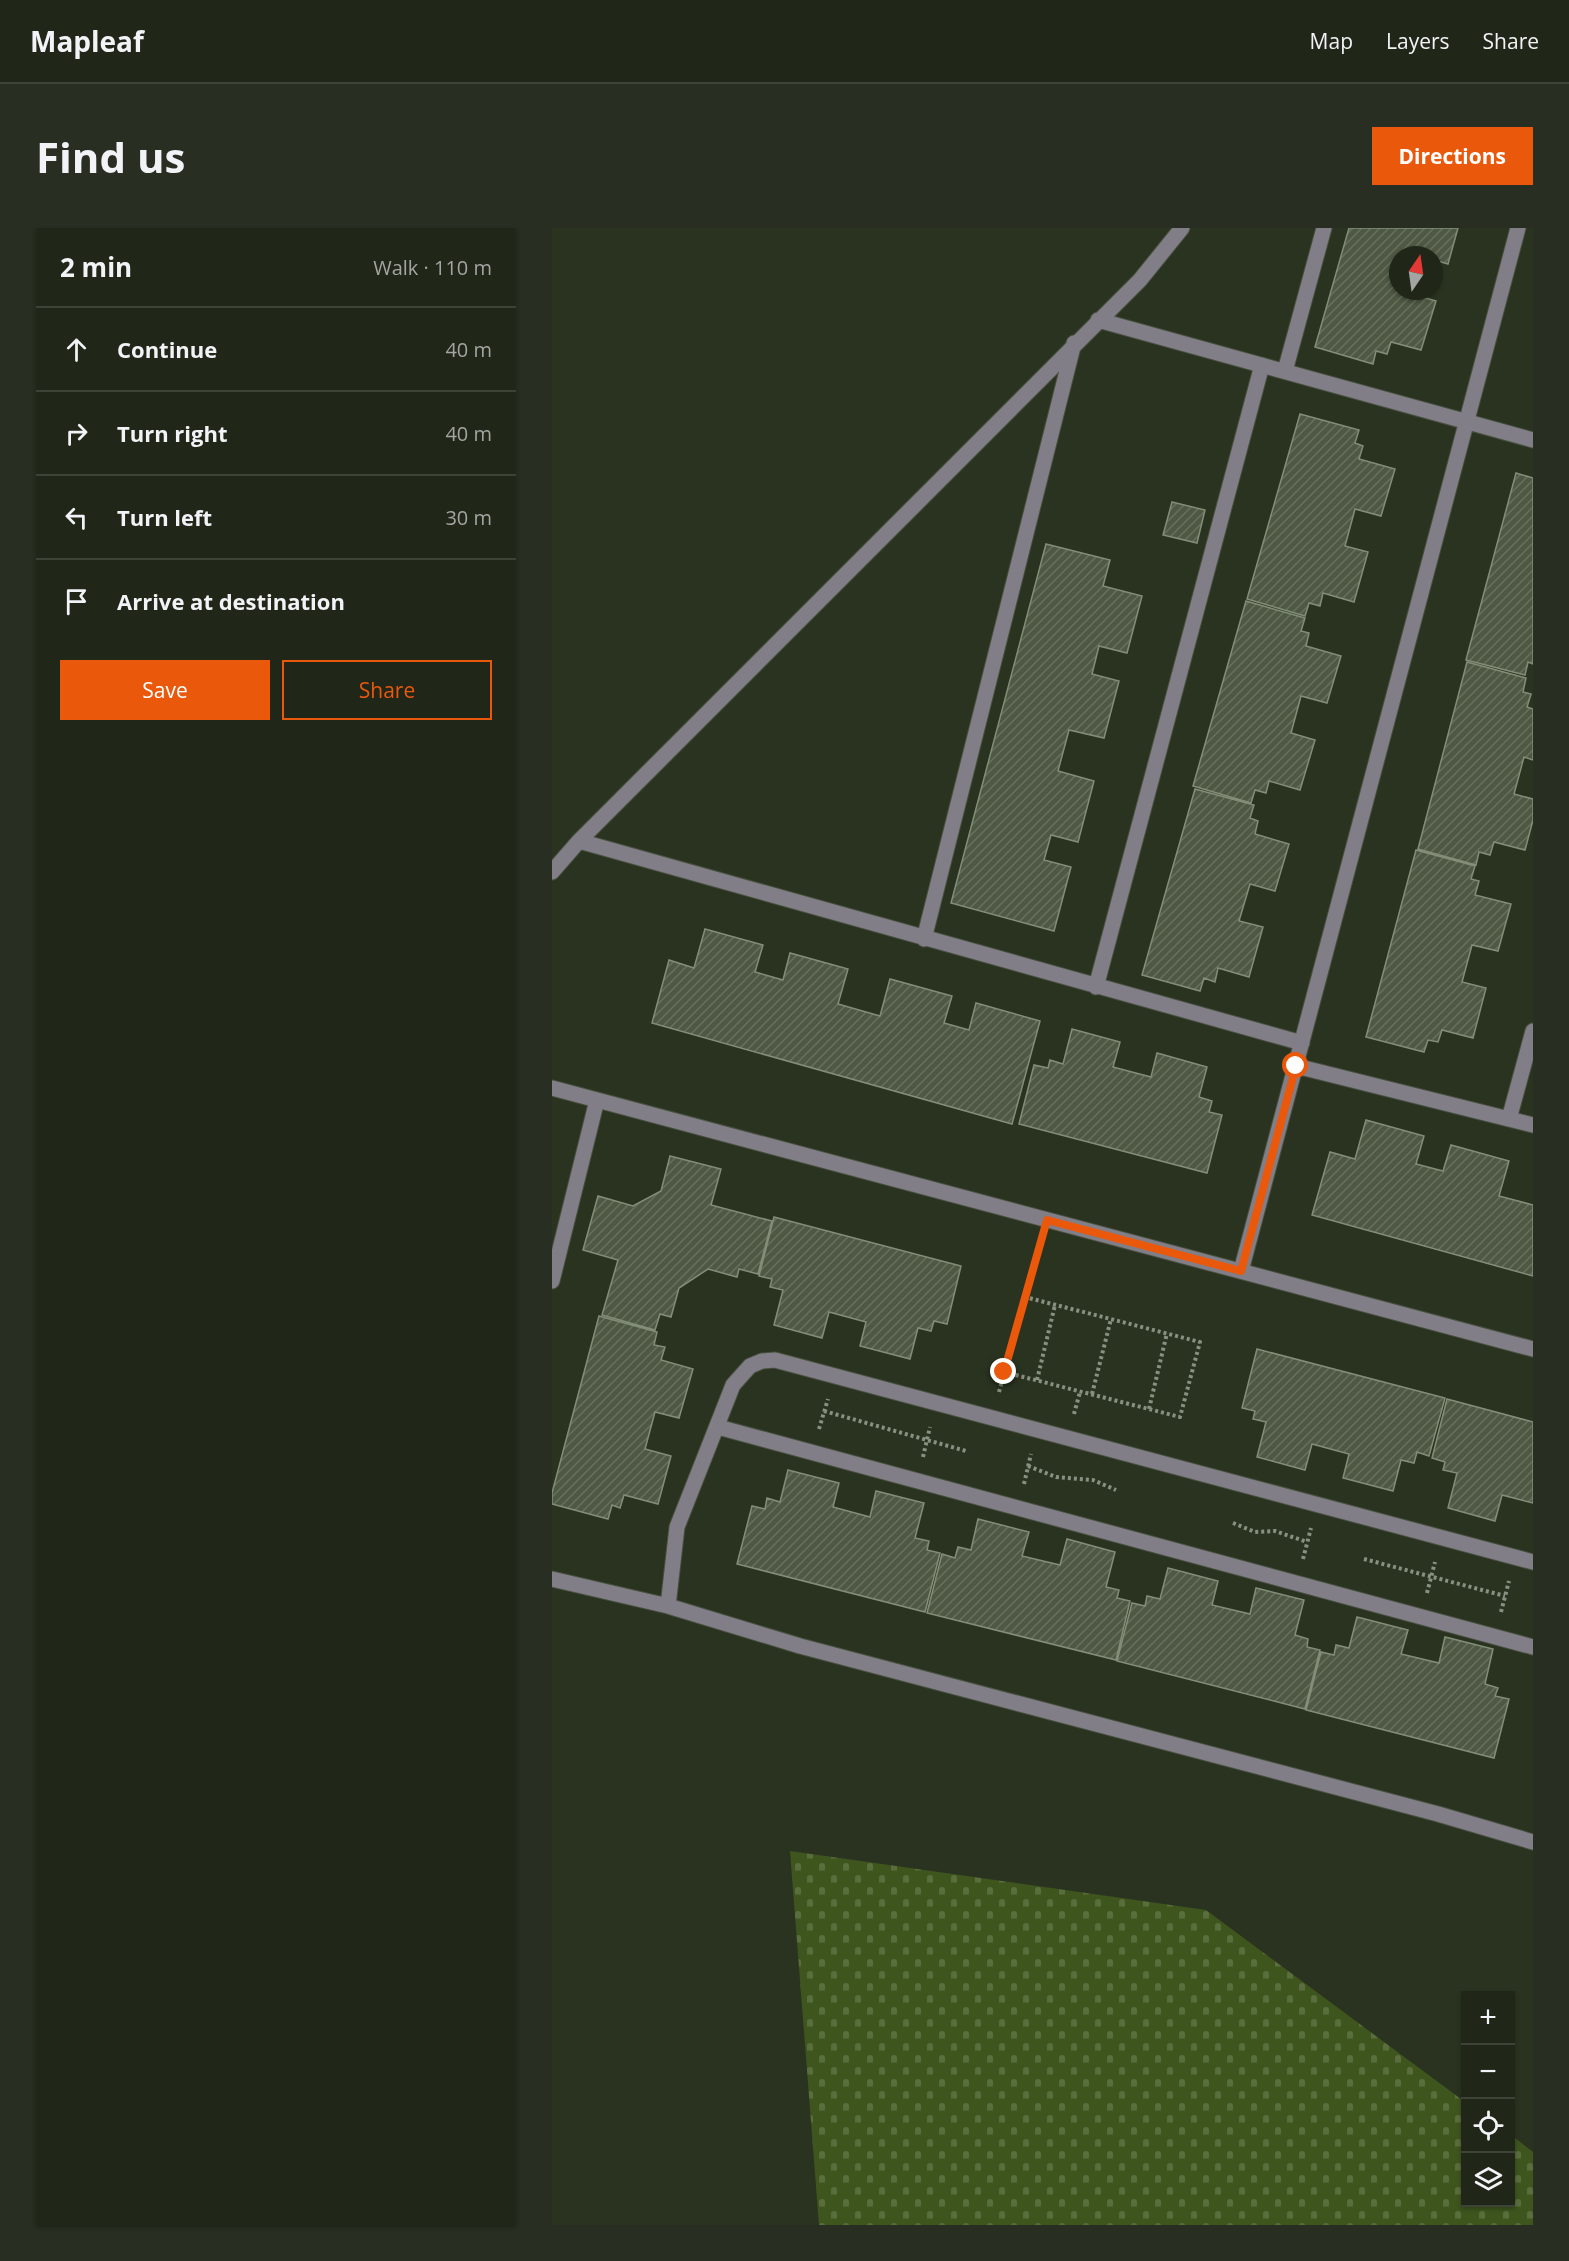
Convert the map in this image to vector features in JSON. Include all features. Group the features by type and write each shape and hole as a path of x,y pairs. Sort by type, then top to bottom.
{"street":[{"path":"552,872 579,841 1074,343 1140,280 1182,228"},
{"path":"1285,371 1324,228"},
{"path":"1241,1271 1518,228"},
{"path":"1098,320 1533,440"},
{"path":"924,939 1074,343"},
{"path":"1096,987 1262,365"},
{"path":"579,841 1302,1043"},
{"path":"1509,1119 1533,1031"},
{"path":"1296,1066 1533,1125"},
{"path":"552,1088 1533,1349"},
{"path":"552,1281 597,1100"},
{"path":"668,1606 677,1527 733,1385 740,1375 762,1361 775,1360 1533,1562"},
{"path":"718,1427 1533,1647"},
{"path":"552,1579 668,1606 812,1649 1438,1814 1533,1842"}],"path":[{"path":"992,1417 1047,1220"},
{"path":"1004,1372 1180,1417 1200,1342 1025,1297"},
{"path":"1037,1380 1055,1305"},
{"path":"1092,1394 1111,1319"},
{"path":"1149,1409 1167,1333"},
{"path":"813,1452 834,1375"},
{"path":"917,1481 936,1403"},
{"path":"824,1411 966,1451"},
{"path":"1018,1508 1037,1430"},
{"path":"1028,1466 1056,1477 1093,1479 1116,1490"},
{"path":"1298,1583 1317,1504"},
{"path":"1233,1523 1255,1532 1275,1531 1308,1542"},
{"path":"1422,1617 1441,1538"},
{"path":"1495,1636 1515,1557"},
{"path":"1364,1559 1505,1596"}],"green space":[{"path":"790,1851 1206,1910 1461,2099 1461,2207 1515,2207 1515,2138 1533,2152 1533,2225 819,2225"}],"building":[{"path":"1349,228 1458,228 1448,264 1443,263 1443,246 1389,246 1389,300 1436,301 1421,350 1391,342 1387,354 1376,351 1373,364 1315,347"},
{"path":"1300,414 1359,430 1355,443 1363,446 1359,459 1395,469 1381,516 1355,509 1345,546 1368,552 1354,602 1323,593 1320,606 1309,603 1305,616 1247,599"},
{"path":"1516,473 1533,478 1533,664 1528,662 1525,675 1466,660"},
{"path":"1172,502 1205,510 1197,543 1163,535"},
{"path":"1046,544 1110,560 1103,586 1142,596 1127,653 1099,646 1092,674 1119,681 1104,738 1069,730 1058,771 1094,781 1078,842 1051,835 1044,860 1071,867 1054,931 951,903"},
{"path":"1246,601 1305,618 1301,631 1309,633 1306,646 1341,656 1327,703 1301,696 1291,733 1315,740 1300,790 1269,781 1266,793 1255,790 1251,803 1193,786"},
{"path":"1467,662 1526,678 1523,692 1531,694 1527,707 1533,709 1533,760 1524,757 1514,794 1533,799 1533,820 1525,850 1494,842 1490,855 1479,852 1476,865 1418,849"},
{"path":"1195,789 1254,805 1250,818 1258,821 1255,834 1289,844 1275,891 1250,884 1239,921 1263,927 1249,977 1218,968 1215,982 1204,978 1200,991 1142,975"},
{"path":"1416,850 1475,866 1471,879 1479,881 1475,895 1511,904 1498,951 1472,945 1462,982 1486,988 1473,1038 1442,1030 1438,1042 1428,1040 1424,1052 1366,1037"},
{"path":"705,929 763,945 755,972 783,980 790,953 848,969 838,1004 880,1016 890,979 952,996 944,1023 969,1030 976,1003 1040,1021 1012,1124 652,1023 669,960 694,968"},
{"path":"1072,1029 1120,1042 1113,1067 1151,1077 1157,1053 1207,1067 1199,1097 1212,1101 1209,1112 1222,1115 1207,1173 1019,1124 1034,1065 1048,1068 1050,1060 1063,1064"},
{"path":"1366,1120 1424,1136 1416,1164 1443,1171 1451,1145 1509,1161 1499,1196 1533,1205 1533,1276 1312,1215 1330,1152 1355,1159"},
{"path":"670,1156 721,1169 711,1205 772,1221 758,1274 739,1269 737,1277 708,1269 679,1288 671,1317 660,1314 655,1330 602,1315 618,1260 583,1250 598,1196 633,1206 661,1191"},
{"path":"774,1217 961,1266 947,1324 934,1321 931,1331 918,1328 910,1359 860,1346 866,1322 829,1312 822,1338 774,1325 783,1290 770,1287 772,1279 759,1276"},
{"path":"599,1316 657,1332 654,1345 665,1347 661,1360 693,1369 679,1418 655,1412 645,1449 671,1456 658,1504 624,1495 620,1508 612,1505 608,1519 552,1504 552,1493"},
{"path":"1257,1349 1445,1398 1429,1456 1417,1452 1414,1463 1401,1460 1393,1491 1343,1478 1349,1454 1312,1444 1305,1470 1257,1457 1266,1422 1253,1419 1255,1411 1242,1408"},
{"path":"1447,1399 1533,1422 1533,1503 1502,1495 1495,1521 1448,1508 1457,1473 1443,1470 1445,1462 1432,1458"},
{"path":"788,1470 839,1483 833,1507 870,1517 876,1491 924,1503 915,1538 929,1541 927,1550 940,1553 925,1612 737,1564 752,1506 765,1509 767,1498 780,1502"},
{"path":"978,1519 1029,1532 1022,1556 1060,1565 1067,1539 1115,1552 1106,1587 1119,1590 1117,1598 1130,1601 1116,1660 927,1613 942,1554 955,1558 958,1547 971,1550"},
{"path":"1168,1568 1218,1581 1212,1605 1250,1614 1256,1588 1304,1600 1295,1635 1308,1639 1307,1647 1320,1650 1305,1709 1117,1661 1132,1603 1145,1606 1147,1596 1160,1599"},
{"path":"1357,1617 1408,1630 1401,1654 1439,1663 1445,1637 1493,1649 1485,1684 1498,1688 1495,1696 1509,1699 1494,1758 1306,1710 1321,1652 1334,1655 1336,1645 1349,1648"}],"route":[{"path":"1004,1372 1047,1220 1241,1271 1296,1066"}]}
